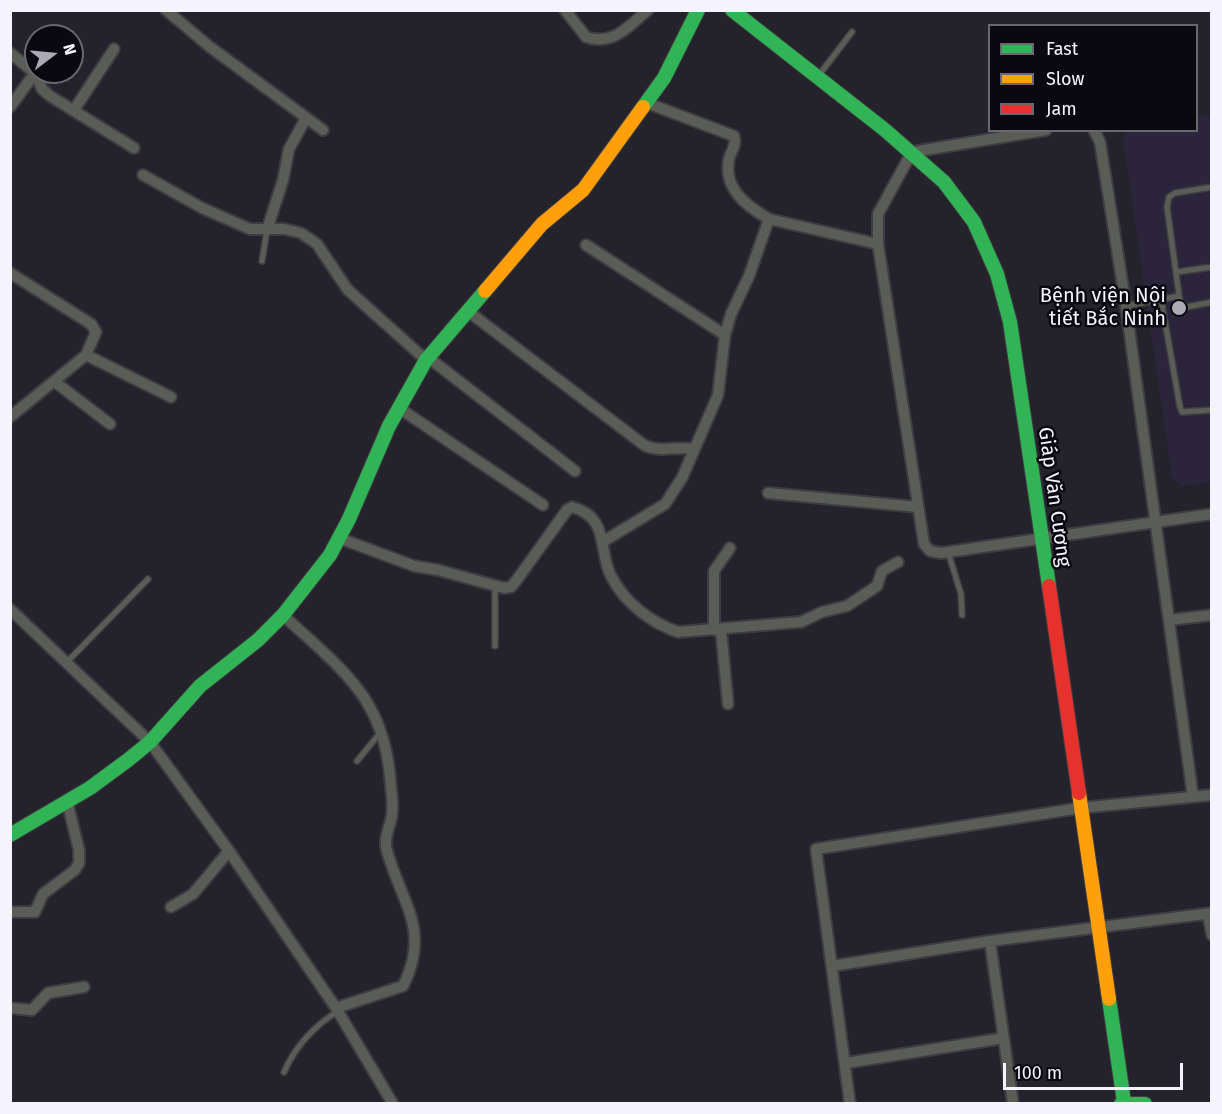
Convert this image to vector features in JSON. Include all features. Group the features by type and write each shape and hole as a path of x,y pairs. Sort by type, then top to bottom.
{"street":[{"path":"166,10 210,47 323,130"},
{"path":"565,10 586,37 605,40 615,38 648,10"},
{"path":"10,835 108,775 150,742 200,686 258,640 283,615 330,555 399,408 427,359 542,224 583,190 664,78 698,10"},
{"name":"Giáp Văn Cương","path":"732,10 912,152 944,182 974,222 998,273 1010,321 1123,1103"},
{"path":"74,110 114,49"},
{"path":"10,53 24,64"},
{"path":"10,107 27,84"},
{"path":"40,84 42,89 134,148"},
{"path":"647,103 734,136 736,142 729,160 729,180 738,196 754,211 769,219 878,244"},
{"path":"267,230 283,180 289,148 306,118"},
{"path":"1034,132 912,152 878,214 878,244 924,544 930,551 948,552 1212,514"},
{"path":"1095,132 1100,142 1126,306 1193,798"},
{"path":"143,175 226,219 250,229 284,229 302,233 317,244 348,290 427,359 574,471"},
{"path":"604,541 665,504 682,478 717,395 725,335 769,219"},
{"path":"586,245 725,335"},
{"path":"10,273 92,324 96,332 86,355 10,417"},
{"path":"469,312 644,445 653,450 670,447 693,449"},
{"path":"86,355 171,397"},
{"path":"55,382 110,424"},
{"path":"399,408 543,505"},
{"path":"768,493 918,507"},
{"path":"339,538 414,566 438,570 495,586 511,587 567,510 572,507 580,509 593,520 604,541 610,575 639,610 660,626 678,632 801,622 822,612 847,606 877,586 882,571 898,562"},
{"path":"728,704 718,630 714,571 730,548"},
{"path":"10,609 150,742 229,850 337,1009 393,1104"},
{"path":"283,615 359,687 372,707 381,732 391,787 392,815 386,849 410,907 416,937 415,954 403,986 337,1009"},
{"path":"1169,620 1212,615"},
{"path":"850,1104 816,849 1080,808 1212,795"},
{"path":"10,912 35,912 43,894 75,870 79,863 79,850 67,801"},
{"path":"171,907 193,894 229,850"},
{"path":"832,966 990,941 1210,914 1212,935"},
{"path":"990,941 1013,1104"},
{"path":"10,1008 32,1010 48,993 84,987"},
{"path":"846,1063 1004,1038"},
{"path":"1123,1103 1144,1104"}],"lane":[{"path":"818,76 852,33"},
{"path":"1212,188 1175,193 1168,197 1167,207 1179,296 1183,306 1212,302"},
{"path":"262,261 267,230"},
{"path":"1176,272 1212,267"},
{"path":"1126,306 1179,296"},
{"path":"1161,299 1182,412 1212,410"},
{"path":"948,552 961,594 962,615"},
{"path":"66,663 148,579"},
{"path":"495,586 495,646"},
{"path":"357,761 381,732"},
{"path":"285,1072 290,1058 316,1025 337,1009"}],"shaded area":[{"name":"Bệnh viện Nội tiết Bắc Ninh","path":"1211,114 1211,482 1182,486 1172,477 1123,139 1127,132 1198,132 1198,117"}],"traffic: fast":[{"path":"643,107 664,78 698,10"},
{"path":"732,10 885,130 944,182 974,222 997,274 1010,322 1049,586"},
{"path":"10,835 90,788 128,760 150,742 200,686 258,640 283,615 330,555 349,519 389,426 426,360 485,291"},
{"path":"1109,999 1124,1102"},
{"path":"1121,1104 1145,1104"}],"traffic: slow":[{"path":"485,291 542,224 583,190 643,107"},
{"path":"1079,793 1109,999"}],"traffic: jam":[{"path":"1049,586 1079,793"}],"place":[{"name":"Bệnh viện Nội tiết Bắc Ninh","path":"1179,308"}]}
